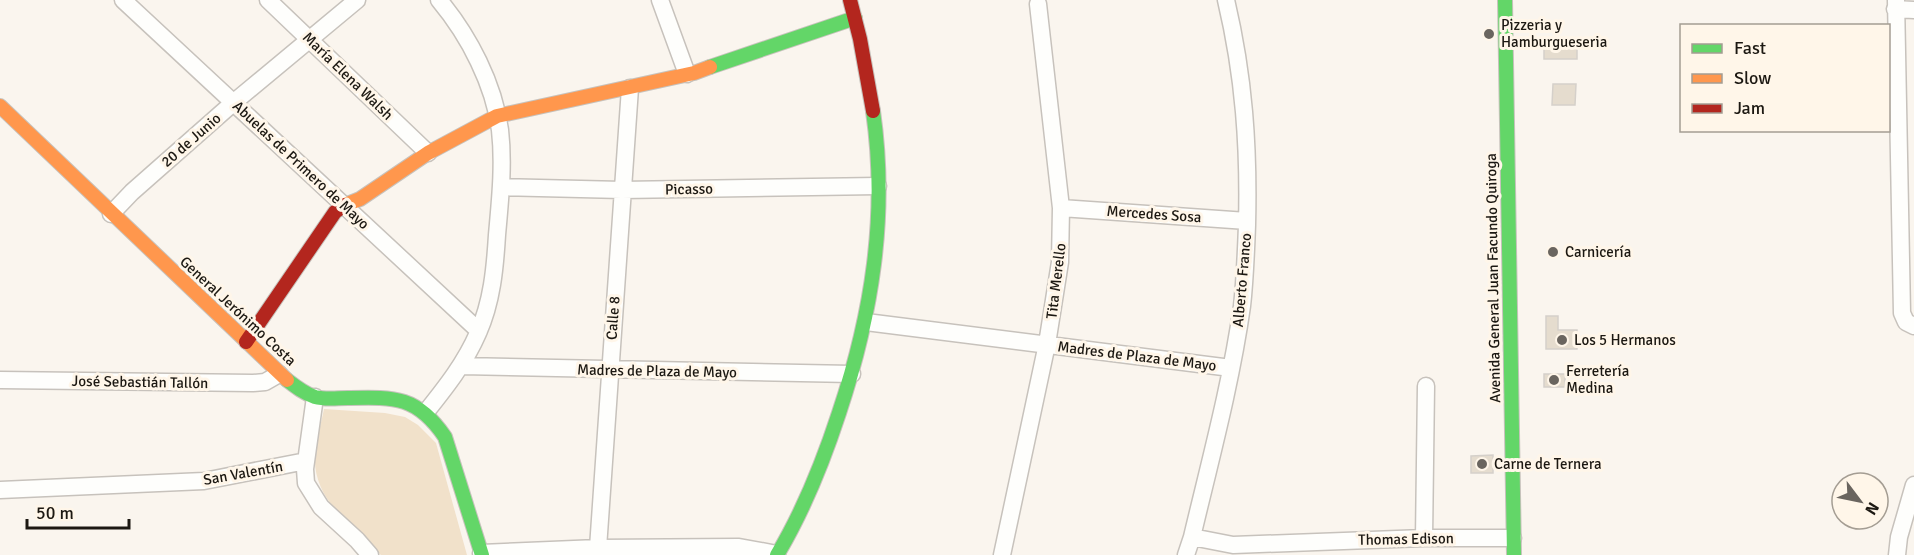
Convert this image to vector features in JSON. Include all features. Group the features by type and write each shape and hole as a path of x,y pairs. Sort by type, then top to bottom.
{"street":[{"name":"Abuelas de Primero de Mayo","path":"123,0 479,331"},
{"name":"María Elena Walsh","path":"268,0 428,153"},
{"name":"20 de Junio","path":"111,214 132,192 233,103 357,0"},
{"path":"426,412 462,366 479,331 494,276 501,187 498,116 471,46 439,0"},
{"path":"660,0 687,74"},
{"path":"370,555 321,507 306,483 306,461 315,397 397,398 410,402 426,412 438,425 448,444 481,554 598,548 739,547 777,554 794,527 825,458 866,322 875,258 877,146 873,106 861,40 850,0"},
{"name":"Alberto Franco","path":"1186,555 1192,537 1242,306 1247,221 1247,136 1244,95 1226,0"},
{"name":"Avenida General Juan Facundo Quiroga","path":"1505,0 1514,555"},
{"name":"Tita Merello","path":"1002,555 1047,344 1060,262 1061,208 1038,4"},
{"path":"1914,10 1895,4 1902,313 1906,322 1914,326"},
{"path":"246,342 335,212 344,205 360,199 428,153 498,116 687,74 855,18"},
{"name":"Calle 8","path":"598,548 630,88"},
{"name":"General Jerónimo Costa","path":"0,106 279,374 315,397"},
{"name":"Picasso","path":"501,187 622,190 878,186"},
{"name":"Mercedes Sosa","path":"1061,208 1247,221"},
{"name":"Madres de Plaza de Mayo","path":"866,322 1230,368"},
{"name":"Madres de Plaza de Mayo","path":"462,366 852,374"},
{"name":"José Sebastián Tallón","path":"0,380 253,383 265,382 279,374"},
{"path":"1424,538 1426,387"},
{"name":"San Valentín","path":"0,490 193,482 306,461"},
{"path":"1897,555 1899,537 1914,485"},
{"name":"Thomas Edison","path":"1192,537 1233,545 1424,538 1513,538"}],"shaded area":[{"path":"324,409 385,413 405,417 418,425 436,443 467,555 381,555 347,523 327,499 316,471 317,438"}],"building":[{"path":"1544,39 1577,40 1577,59 1544,59"},
{"path":"1553,84 1576,84 1575,105 1552,105"},
{"name":"Los 5 Hermanos","path":"1546,316 1558,316 1558,330 1577,330 1577,349 1546,349"},
{"name":"Ferretería Medina","path":"1544,374 1565,374 1565,387 1544,387"},
{"name":"Carne de Ternera","path":"1493,455 1493,473 1471,473 1471,456"}],"traffic: fast":[{"path":"1505,0 1514,555"},
{"path":"710,67 855,18"},
{"path":"777,555 796,521 819,468 851,376 860,339 874,264 878,226 879,188 873,111"},
{"path":"287,380 315,397 392,399 414,406 425,413 445,437 482,555"}],"traffic: slow":[{"path":"345,205 360,199 428,153 497,116 694,73 710,67"},
{"path":"0,106 287,380"}],"traffic: jam":[{"path":"850,0 860,39 873,111"},
{"path":"246,342 335,212 345,205"}],"place":[{"name":"Pizzeria y Hamburgueseria","path":"1489,34"},
{"name":"Carnicería","path":"1553,252"},
{"name":"Los 5 Hermanos","path":"1562,340"},
{"name":"Ferretería Medina","path":"1554,380"},
{"name":"Carne de Ternera","path":"1482,464"}]}
